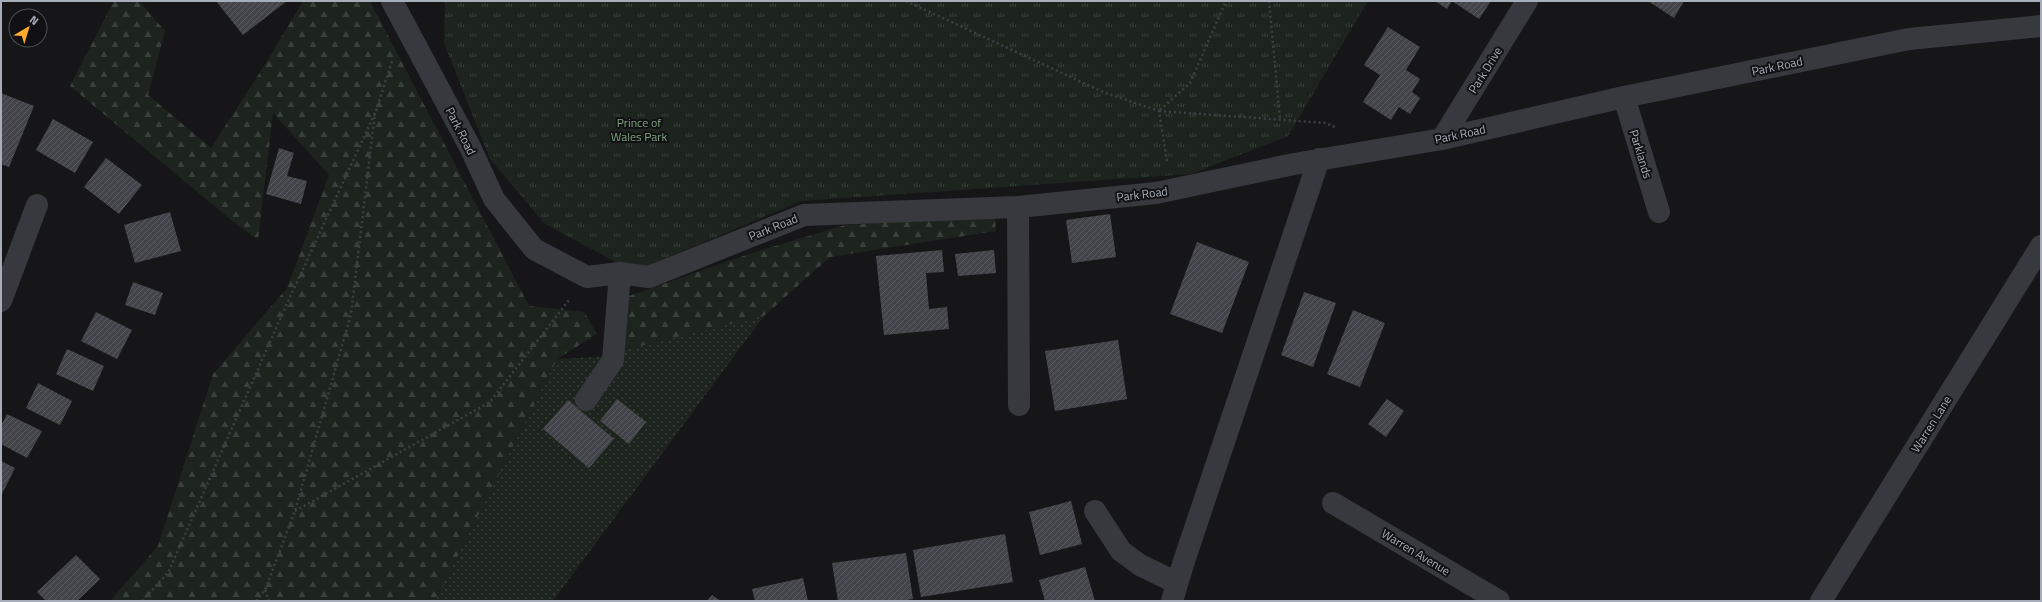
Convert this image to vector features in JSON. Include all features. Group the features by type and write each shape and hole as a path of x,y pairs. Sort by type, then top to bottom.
{"street":[{"name":"Park Road","path":"392,1 470,147 494,199 534,249 587,277 620,274 649,277 804,215 1018,207 1156,193 1319,159 1442,139 1624,97 1909,39 2041,26"},
{"name":"Park Drive","path":"1442,139 1527,1"},
{"name":"Parklands","path":"1624,97 1658,212"},
{"path":"1095,511 1121,550 1174,592 1319,159"},
{"path":"1,301 37,205"},
{"path":"1018,207 1019,405"},
{"name":"Warren Lane","path":"1821,601 2041,246"},
{"path":"586,400 613,360 620,274"},
{"name":"Warren Avenue","path":"1333,503 1499,601"}],"path":[{"path":"906,1 1103,92 1159,111 1326,123 1341,129"},
{"path":"1159,111 1190,83 1226,1"},
{"path":"1269,1 1280,119"},
{"path":"142,601 168,573 285,308 376,111 404,25"},
{"path":"256,601 265,590 295,511 351,314 376,111"},
{"path":"1159,111 1167,163 1172,167"},
{"path":"295,511 490,402 587,277"},
{"path":"265,590 269,601"}],"green space":[{"path":"114,1 139,1 165,31 148,95 211,148 266,63 303,1 370,1 529,306 584,312 597,334 557,359 435,601 110,601 158,546 213,374 287,288 329,175 273,113 258,240 231,220 70,86"},
{"name":"Prince of Wales Park","path":"445,1 1368,1 1288,136 1191,174 801,201 634,272 545,224 490,159 444,43"},
{"path":"995,217 996,231 830,257 764,316 619,351 626,297 749,254 845,225"},
{"path":"766,313 553,601 435,601 557,359 598,357"}],"building":[{"path":"216,1 287,1 243,35"},
{"path":"1435,1 1452,1 1447,9"},
{"path":"1452,1 1491,1 1479,19"},
{"path":"1648,1 1684,1 1674,18"},
{"path":"1388,27 1420,47 1406,70 1420,79 1412,92 1420,98 1410,114 1399,107 1391,120 1363,102 1380,75 1364,65"},
{"path":"1,93 34,106 9,167 1,164"},
{"path":"53,119 93,142 75,173 36,150"},
{"path":"279,148 294,153 287,176 307,181 301,204 266,194"},
{"path":"106,158 142,185 119,214 84,187"},
{"path":"170,212 181,251 135,263 124,225"},
{"path":"1110,214 1116,257 1072,263 1066,220"},
{"path":"1197,242 1249,262 1222,333 1170,314"},
{"path":"942,250 944,272 926,273 929,309 947,307 949,329 884,335 876,256"},
{"path":"994,250 996,273 958,276 955,254"},
{"path":"133,282 163,293 155,315 125,305"},
{"path":"1304,292 1336,303 1313,367 1281,355"},
{"path":"1353,310 1385,323 1360,387 1327,374"},
{"path":"96,312 132,330 117,359 81,341"},
{"path":"1118,340 1127,399 1055,411 1045,351"},
{"path":"67,349 104,366 93,391 56,374"},
{"path":"38,383 72,401 60,425 26,408"},
{"path":"617,399 646,422 629,444 600,421"},
{"path":"1387,399 1404,411 1386,437 1368,424"},
{"path":"568,400 614,439 589,468 543,429"},
{"path":"7,414 42,431 27,458 1,444 1,426"},
{"path":"1,461 15,468 1,496"},
{"path":"1071,501 1082,544 1040,555 1029,512"},
{"path":"1005,534 1013,582 921,597 913,550"},
{"path":"906,553 913,599 900,601 838,601 832,563"},
{"path":"76,555 100,579 77,601 46,601 37,592"},
{"path":"1085,567 1095,601 1045,601 1039,580"},
{"path":"803,578 808,601 755,601 752,589"},
{"path":"712,595 721,601 707,601"}]}
